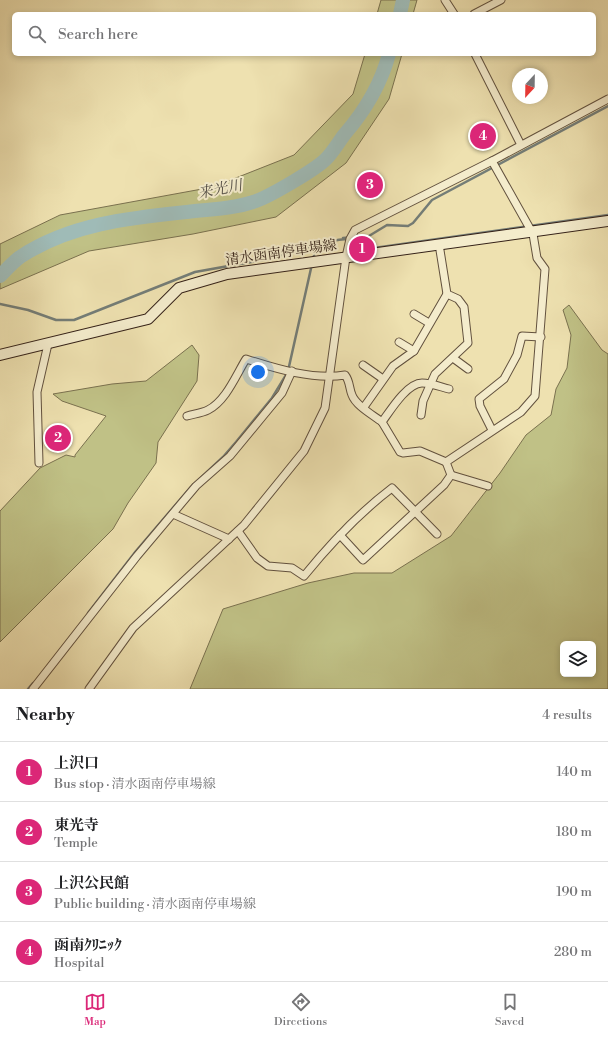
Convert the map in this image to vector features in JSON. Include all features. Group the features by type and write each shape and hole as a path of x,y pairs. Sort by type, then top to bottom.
{"main road":[{"name":"清水函南停車場線","path":"0,355 148,319 179,288 227,274 608,221"}],"street":[{"path":"445,0 453,12"},
{"path":"478,12 501,0"},
{"path":"476,56 521,145"},
{"path":"89,689 133,628 238,531 304,451 323,415 327,401 346,257 350,239 355,230 492,161 608,99"},
{"path":"446,462 526,408 535,396 541,337 545,269 537,258 534,237 492,161"},
{"path":"364,407 395,364 414,351 447,294 439,244"},
{"path":"421,415 423,401 437,372 468,343 467,321 462,302 447,294"},
{"path":"414,314 429,323"},
{"path":"492,430 480,406 479,399 504,379 517,355 522,336 541,337"},
{"path":"399,342 414,351"},
{"path":"39,463 37,392 48,344"},
{"path":"453,358 468,369"},
{"path":"187,416 208,410 215,405 224,395 246,359 292,371 329,377 345,375 348,378 352,395 357,403 382,422 394,439 397,450 403,453 420,451 446,462 451,474 488,486"},
{"path":"363,365 384,379"},
{"path":"33,689 137,556 196,486 230,456 282,393 292,371"},
{"path":"382,422 410,387 421,383 449,389"},
{"path":"340,535 363,560 416,510 437,494 451,474"},
{"path":"238,531 258,558 268,566 292,568 304,576 340,535 359,516 392,488 416,510 438,534"},
{"path":"173,514 230,539"}],"green space":[{"path":"381,0 417,0 414,12 378,12"},
{"path":"364,56 401,56 389,99 346,163 276,217 193,234 89,251 0,289 0,244 60,215 213,187 294,155 353,94"},
{"path":"569,305 602,350 608,354 608,689 190,689 223,609 308,583 354,573 392,573 451,536 500,473 526,435 551,415 556,389 567,368 571,335 563,310"},
{"path":"192,345 199,355 197,381 158,442 156,463 128,503 113,529 0,642 0,511 40,468 66,455 75,457 75,455 106,416 62,401 53,394 112,384 146,381"}],"waterway":[{"name":"来光川","path":"400,12 403,0"},
{"name":"来光川","path":"0,276 17,259 39,246 80,230 100,224 122,220 248,204 263,198 303,176 326,159 358,117 377,87 388,56"},
{"path":"343,238 354,237 364,239 387,225 408,226 413,223 432,200 608,106"},
{"path":"313,259 317,246 345,239 357,242 366,247 374,248 608,215"},
{"path":"0,304 28,310 56,320 74,320 195,272 268,259 319,244"},
{"path":"288,371 312,264"},
{"path":"88,613 136,551 190,488 223,457 236,442 272,398 286,375"},
{"path":"28,689 33,683"}],"place":[{"name":"函南ｸﾘﾆｯｸ","path":"483,136"},
{"name":"上沢公民館","path":"370,185"},
{"name":"上沢口","path":"362,249"},
{"name":"東光寺","path":"58,438"}]}
